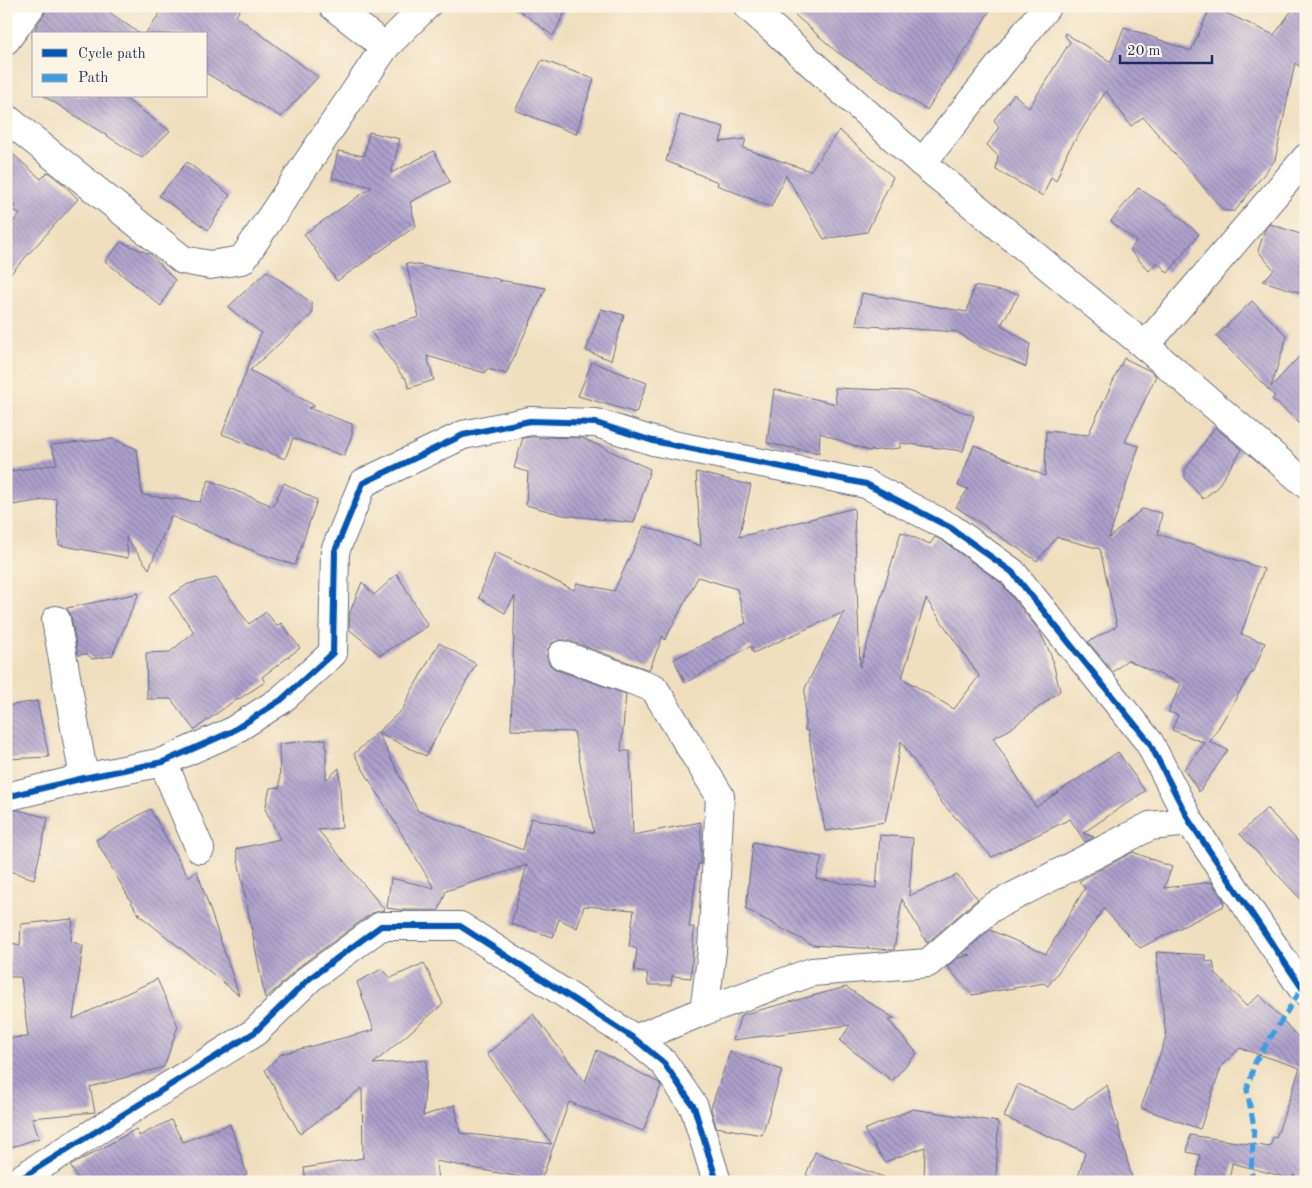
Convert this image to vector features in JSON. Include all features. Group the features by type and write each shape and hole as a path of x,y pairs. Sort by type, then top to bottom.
{"street":[{"path":"6,40 31,6"},
{"path":"333,6 385,47"},
{"path":"6,118 184,260 210,265 242,260 385,47 426,6"},
{"path":"922,163 1047,6"},
{"path":"750,7 922,163 1145,346 1306,484"},
{"path":"1145,346 1306,158"},
{"path":"6,796 163,762 231,732 281,700 333,653 335,551 362,483 463,435 530,421 596,423 653,441 866,484 951,528 1012,572 1149,742 1190,822 1306,992"},
{"path":"56,620 84,778"},
{"path":"562,655 654,688 720,796 712,952 704,1011"},
{"path":"163,762 200,849"},
{"path":"634,1039 704,1011 812,972 928,964 991,908 1150,826 1190,822"},
{"path":"16,1182 46,1174 255,1032 310,978 381,926 460,926 634,1039 664,1063 694,1107 717,1182"}],"building":[{"path":"46,6 101,6 137,32 34,32 44,15"},
{"path":"165,6 242,6 236,16 318,77 281,117 208,74 208,32 146,32"},
{"path":"514,6 568,6 553,36"},
{"path":"785,6 993,6 927,110 837,52"},
{"path":"1211,6 1274,35 1295,6 1306,6 1306,71 1295,63 1275,160 1235,211 1224,211 1143,117 1131,126 1106,91 1067,153 1056,181 1051,177 1043,196 996,170 998,156 987,145 999,127 994,120 1014,94 1029,108 1070,42 1065,33 1111,62 1124,27 1191,51"},
{"path":"542,60 594,79 576,134 515,110"},
{"path":"47,98 125,98 170,131 142,158"},
{"path":"680,115 724,127 720,142 746,139 743,148 810,171 839,130 893,177 867,232 824,239 786,175 771,207 717,185 718,182 666,161"},
{"path":"369,132 400,139 391,173 434,151 450,182 410,202 416,226 337,281 304,234 372,187 332,178 338,151 364,156"},
{"path":"6,148 41,179 48,172 78,199 6,279 6,230 20,214 14,210 16,206 6,199"},
{"path":"187,162 230,195 208,230 159,196"},
{"path":"1138,188 1165,205 1199,234 1168,273 1157,262 1149,271 1130,250 1136,242 1111,221"},
{"path":"1270,224 1306,236 1306,279 1301,293 1263,281 1274,270 1258,251 1265,230"},
{"path":"121,242 150,254 175,280 161,306 105,261"},
{"path":"406,263 498,279 500,282 499,280 546,288 506,374 487,369 485,373 427,356 434,380 409,388 405,377 403,377 371,332 419,317"},
{"path":"267,271 312,303 312,314 250,370 315,406 308,408 352,424 352,435 344,456 293,438 285,459 222,434 261,333 228,307"},
{"path":"974,286 1019,294 1001,325 1030,344 1026,367 982,348 957,332 856,325 862,293 967,312"},
{"path":"1252,301 1287,336 1271,387 1306,349 1306,429 1272,399 1275,396 1216,336"},
{"path":"601,309 624,315 611,360 586,351"},
{"path":"1124,358 1156,376 1125,442 1139,446 1109,538 1142,509 1162,513 1158,534 1264,569 1241,634 1265,643 1253,673 1251,673 1210,742 1228,750 1199,792 1184,769 1205,743 1172,730 1178,715 1168,712 1181,684 1127,660 1113,672 1088,642 1117,626 1100,549 1057,537 1037,561 956,507 968,489 958,486 974,445 1045,476 1046,431 1088,435"},
{"path":"592,362 647,383 636,413 578,396"},
{"path":"835,388 908,391 974,416 963,451 900,443 900,448 869,451 820,433 819,453 767,443 774,389 836,404"},
{"path":"1215,427 1242,450 1215,490 1203,499 1185,478 1185,470"},
{"path":"523,438 582,438 650,469 634,523 563,515 526,505 528,472 514,468"},
{"path":"113,439 137,449 142,495 200,502 209,480 273,506 284,483 317,500 295,565 258,553 171,516 149,569 126,537 128,558 59,545 56,498 6,506 6,472 57,464 51,445"},
{"path":"696,472 751,485 739,537 854,508 860,667 901,532 930,544 935,537 943,541 1001,583 1040,632 1051,655 1060,691 1009,730 993,738 1036,807 1118,752 1145,791 1083,833 1094,837 1085,842 1070,819 992,857 941,802 901,741 885,822 825,831 808,731 805,730 805,688 844,612 753,653 751,646 685,683 674,659 746,623 737,589 698,577 665,640 663,636 649,670 567,640 552,643 548,649 547,657 550,665 557,670 626,694 621,751 630,751 633,835 701,822 701,864 698,864 689,927 694,927 691,978 672,976 671,985 648,985 647,973 634,971 637,949 629,946 634,910 584,906 577,928 559,919 553,937 511,924 527,865 446,891 439,910 387,908 391,878 434,888 354,754 403,709 439,643 476,664 426,756 378,733 418,811 523,850 531,818 594,833 574,732 511,730 515,596 505,613 479,598 495,552 574,590 577,583 614,591 644,526 701,546","holes":["926,599 979,676 954,709 902,678"]},
{"path":"397,574 428,626 380,655 349,629 350,612 362,582 374,595"},
{"path":"216,578 249,624 266,612 277,626 281,623 300,648 262,677 265,682 238,698 194,730 171,699 147,699 146,653 170,652 194,632 169,597 188,584"},
{"path":"139,593 112,656 92,659 87,654 78,655 71,617 67,608"},
{"path":"37,701 49,757 6,759 6,706"},
{"path":"326,739 326,780 339,768 342,828 318,830 385,910 372,913 301,965 265,998 236,849 280,839 265,809 270,788 280,787 279,744"},
{"path":"1267,808 1306,850 1306,905 1240,834"},
{"path":"150,809 188,877 197,871 239,995 138,914 141,914 137,912 96,840"},
{"path":"18,810 48,818 34,879 6,870 6,812"},
{"path":"880,835 913,838 909,896 957,875 978,899 927,943 902,899 894,950 812,945 746,909 753,842 822,857 816,879 876,888"},
{"path":"1133,852 1172,867 1164,888 1211,882 1223,899 1224,906 1140,948 1104,909 1048,986 1044,983 972,995 947,967 957,958 971,955 962,954 990,930 1046,954 1085,888 1079,881"},
{"path":"73,919 71,941 83,946 73,1019 157,979 178,1026 164,1067 90,1087 95,1112 32,1118 39,1138 6,1149 6,1054 9,1053 9,1038 28,1037 21,977 8,977 11,943 20,945 21,924"},
{"path":"1156,952 1205,955 1207,962 1213,961 1215,973 1246,1006 1260,995 1306,1046 1306,1180 1293,1175 1292,1179 1232,1163 1229,1181 1197,1177 1200,1155 1187,1152 1190,1135 1270,1147 1273,1137 1276,1138 1300,1068 1240,1048 1222,1065 1200,1129 1141,1108 1166,1037"},
{"path":"424,963 443,1004 373,1064 427,1060 423,1116 455,1105 460,1133 552,1144 487,1054 533,1014 585,1082 597,1050 659,1083 661,1086 643,1131 569,1102 541,1181 436,1161 438,1182 306,1182 304,1168 363,1158 362,1088 300,1134 265,1070 281,1054 374,1030 357,982 382,969 391,978"},
{"path":"846,987 895,1019 888,1020 917,1053 892,1081 840,1041 850,1025 733,1040 741,1015"},
{"path":"730,1051 782,1070 762,1135 716,1127 711,1108"},
{"path":"1018,1084 1073,1109 1107,1085 1133,1182 1077,1182 1085,1152 1004,1117"},
{"path":"913,1109 998,1122 996,1182 924,1182 925,1147 885,1162 864,1130"},
{"path":"171,1120 183,1142 230,1124 247,1174 237,1182 81,1182 70,1166 136,1129 139,1136"},
{"path":"815,1152 889,1179 888,1182 824,1182 806,1175"}],"marked path":[{"path":"1255,1182 1251,1172 1254,1127 1247,1090 1255,1062 1302,988"}],"cycle path":[{"path":"6,797 84,778 163,762 231,732 281,700 333,653 335,551 363,483 463,435 530,421 596,423 653,441 866,484 951,528 1012,572 1149,742 1190,822 1306,992"},
{"path":"16,1182 255,1032 310,978 381,926 460,926 635,1039 664,1063 694,1107 717,1182"}]}
